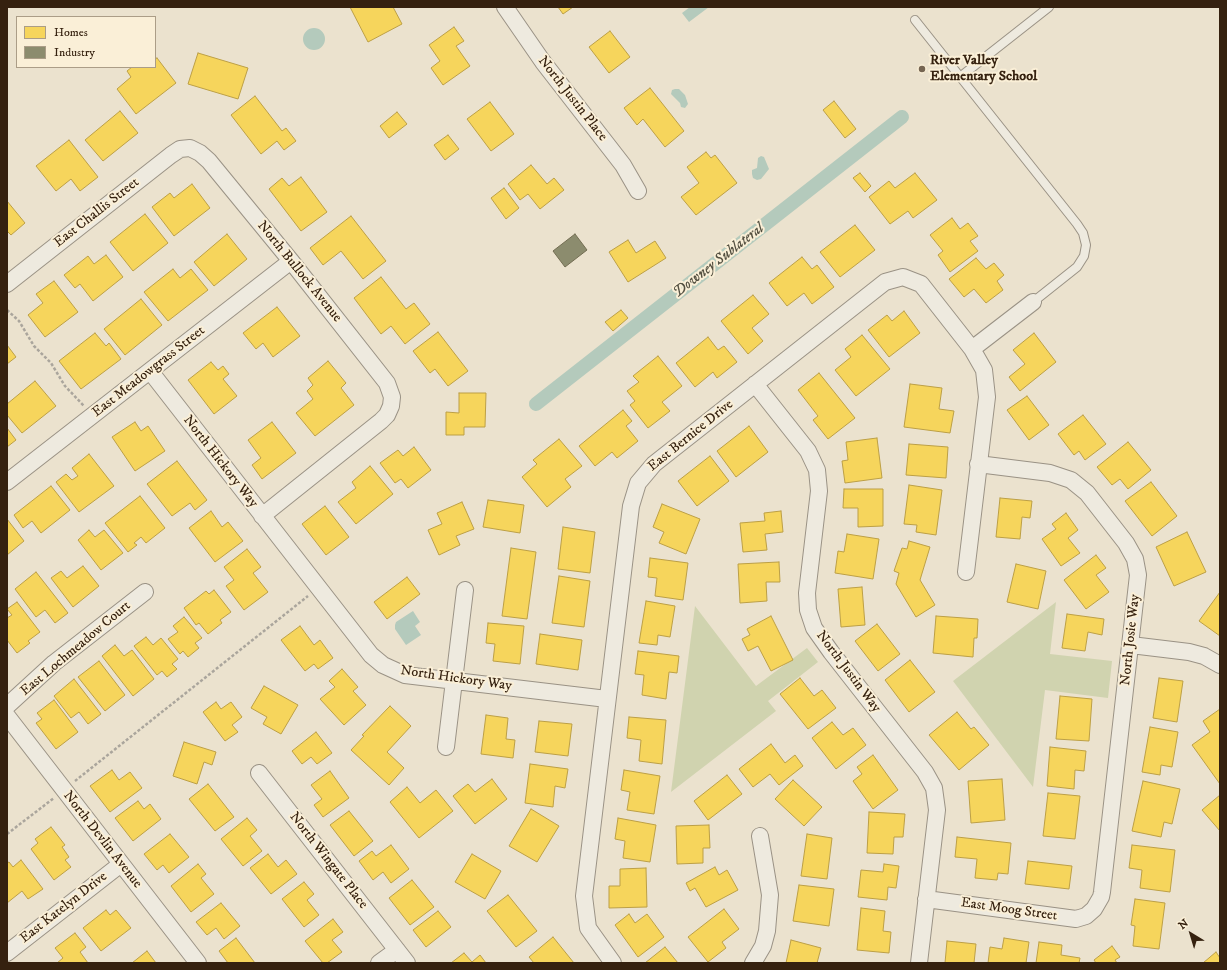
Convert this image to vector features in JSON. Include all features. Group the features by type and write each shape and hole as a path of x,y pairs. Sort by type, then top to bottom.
{"street":[{"name":"North Justin Place","path":"505,7 543,62 623,165 638,191"},
{"name":"North Bullock Avenue","path":"190,148 200,152 209,161 291,261 387,384 392,397 391,406 387,415 381,421 262,516"},
{"name":"East Challis Street","path":"7,284 171,155 180,149 190,148"},
{"name":"East Meadowgrass Street","path":"7,482 291,261"},
{"name":"East Bernice Drive","path":"607,699 631,506 638,483 654,464 885,282 903,277 921,284 972,349"},
{"path":"966,572 987,397 984,370 972,349 1033,302"},
{"name":"North Hickory Way","path":"150,371 318,588 371,655 383,666 405,675 607,699"},
{"name":"North Justin Way","path":"755,384 808,451 817,470 819,491 807,593 808,610 814,628 831,652 926,772 934,788 937,810 919,963"},
{"name":"North Josie Way","path":"978,464 1050,473 1070,480 1087,494 1126,543 1135,559 1138,575 1102,892 1098,902 1090,913"},
{"path":"446,747 465,590"},
{"name":"East Lochmeadow Court","path":"7,706 54,663 146,592"},
{"path":"1131,645 1189,652 1204,656 1220,665"},
{"path":"607,699 584,896 588,928 613,963"},
{"name":"North Devlin Avenue","path":"7,716 198,963"},
{"name":"North Wingate Place","path":"259,773 407,963"},
{"path":"753,963 763,946 767,931 770,895 760,836"},
{"name":"East Katelyn Drive","path":"7,953 121,864"},
{"name":"East Moog Street","path":"926,899 1076,919 1090,913"},
{"path":"380,963 397,950"}],"lane":[{"path":"960,77 1049,7"},
{"path":"915,20 1077,224 1083,234 1086,245 1084,256 1077,267 1033,302"}],"path":[{"path":"7,310 19,321 34,346 51,362 68,390 92,415"},
{"path":"7,834 318,588"}],"green space":[{"path":"1056,602 1050,654 1112,661 1108,698 1045,690 1033,787 953,681"},
{"path":"695,606 756,686 807,648 818,662 768,701 776,711 671,792"}],"shaded area":[{"path":"690,7 709,7 689,22 682,13"},
{"path":"314,28 322,31 325,39 322,47 314,50 306,47 303,39 306,31"},
{"path":"679,89 685,95 688,104 685,108 681,107 680,103 671,94 672,90"},
{"path":"761,156 764,157 769,169 761,179 757,180 753,178 752,170 757,168 758,158"},
{"path":"413,611 420,622 415,626 421,635 406,645 395,629 395,625 396,622"}],"building: Homes":[{"path":"350,7 393,7 402,24 368,42"},
{"path":"558,7 573,7 563,14"},
{"path":"454,27 464,41 456,46 470,66 443,85 431,68 440,61 429,45"},
{"path":"610,31 630,57 609,73 589,47"},
{"path":"198,53 248,68 238,99 188,84"},
{"path":"156,58 176,83 136,114 117,89 131,77 127,71 131,68 156,68"},
{"path":"650,88 684,131 665,147 643,119 637,125 624,108"},
{"path":"255,96 282,131 286,128 296,141 284,150 277,141 261,154 231,115"},
{"path":"834,101 856,129 845,138 823,110"},
{"path":"490,102 514,134 491,151 467,119"},
{"path":"120,111 138,133 103,161 85,140"},
{"path":"397,112 407,124 389,138 380,126"},
{"path":"448,135 459,149 445,160 434,145"},
{"path":"69,140 98,177 80,191 71,179 56,191 36,166"},
{"path":"706,152 711,158 715,155 737,183 696,215 681,197 699,183 687,167"},
{"path":"531,165 547,184 554,178 564,190 540,209 528,194 520,200 508,184"},
{"path":"860,173 871,186 865,192 853,178"},
{"path":"915,173 937,200 913,218 908,211 890,224 869,197 889,181 895,188"},
{"path":"301,177 327,212 301,231 269,189 282,178 289,186"},
{"path":"192,184 210,208 174,236 152,207 170,193 174,198"},
{"path":"504,188 519,208 506,219 491,198"},
{"path":"7,201 25,223 11,235 7,231"},
{"path":"145,214 168,243 133,271 110,242"},
{"path":"351,216 386,261 363,279 341,251 323,265 310,248"},
{"path":"952,218 960,229 968,223 978,236 970,241 978,251 950,272 938,255 943,251 930,235"},
{"path":"855,225 875,250 840,277 820,252"},
{"path":"227,234 247,259 214,286 194,262"},
{"path":"628,240 636,253 655,241 666,258 628,282 609,252"},
{"path":"106,255 123,277 93,301 80,284 75,288 64,275 88,256 94,264"},
{"path":"802,257 812,269 817,265 834,287 812,304 804,293 787,306 769,283"},
{"path":"976,258 986,269 994,263 1004,275 997,281 1003,290 986,303 974,289 964,297 949,279"},
{"path":"173,269 180,278 191,269 208,290 168,321 144,292"},
{"path":"381,277 406,309 414,303 430,324 405,344 391,326 381,334 354,298"},
{"path":"54,281 78,312 45,337 28,315 43,303 36,294"},
{"path":"753,295 769,314 752,328 763,341 748,354 721,321"},
{"path":"141,299 162,325 125,355 104,329"},
{"path":"277,307 300,336 273,357 263,343 256,349 243,333"},
{"path":"621,310 628,318 613,331 605,322"},
{"path":"904,311 920,333 889,357 868,330 887,315 892,321"},
{"path":"438,332 468,371 448,386 435,369 430,373 413,351"},
{"path":"95,333 106,346 109,343 121,359 81,389 59,361"},
{"path":"1034,333 1056,362 1020,391 1009,377 1025,364 1013,350"},
{"path":"862,335 890,369 856,396 835,370 851,357 845,349"},
{"path":"708,337 718,350 724,346 737,362 717,378 713,372 695,387 676,363"},
{"path":"7,345 16,357 7,364"},
{"path":"658,356 682,386 662,402 670,411 648,428 630,405 635,401 627,391 639,382 633,376"},
{"path":"328,361 346,383 341,388 354,405 315,436 296,413 313,399 307,391 313,385 308,378"},
{"path":"211,362 218,370 223,366 229,374 223,379 237,396 214,414 188,380"},
{"path":"819,373 855,418 828,439 813,420 818,416 798,390"},
{"path":"35,381 56,406 22,433 7,415 7,404"},
{"path":"910,384 942,388 939,409 954,411 950,433 904,427"},
{"path":"459,393 486,393 485,427 464,427 464,435 446,435 446,412 459,413"},
{"path":"1027,396 1049,425 1029,440 1007,410"},
{"path":"623,410 632,421 626,426 638,441 617,458 612,452 595,466 579,446"},
{"path":"1083,415 1106,444 1085,460 1079,451 1074,455 1058,434"},
{"path":"135,422 141,431 148,426 165,451 135,471 112,437"},
{"path":"272,422 296,453 262,479 252,465 261,458 248,440"},
{"path":"749,426 768,452 736,477 717,451"},
{"path":"7,428 16,440 7,447"},
{"path":"877,438 882,478 845,483 842,461 848,460 846,442"},
{"path":"559,439 582,466 565,479 571,487 547,507 522,477 537,464 533,460"},
{"path":"1128,442 1151,470 1128,489 1120,479 1112,485 1097,467"},
{"path":"909,444 948,447 946,478 906,475"},
{"path":"414,447 431,470 408,488 401,479 395,483 380,463 398,450 403,456"},
{"path":"89,454 114,486 79,512 56,482 66,474 72,480 78,476 72,468"},
{"path":"710,456 729,481 697,506 678,481"},
{"path":"177,461 207,500 195,510 190,503 172,516 147,484"},
{"path":"370,466 393,494 356,524 338,502 356,488 352,482"},
{"path":"1151,482 1177,516 1152,536 1125,501"},
{"path":"909,485 942,490 936,535 916,532 917,525 904,524"},
{"path":"51,486 70,510 41,533 32,521 23,528 14,515"},
{"path":"844,489 883,489 883,526 858,527 858,508 843,508"},
{"path":"140,496 165,528 146,543 141,537 134,543 137,545 128,552 105,523"},
{"path":"1000,498 1032,501 1030,518 1022,517 1020,539 996,537"},
{"path":"488,500 524,505 520,533 483,527"},
{"path":"462,502 474,529 456,536 460,545 439,555 428,530 442,524 437,513"},
{"path":"662,504 700,519 686,554 659,543 664,532 653,527"},
{"path":"325,506 349,537 326,555 302,524"},
{"path":"211,511 222,527 228,522 243,541 215,562 189,528"},
{"path":"781,511 783,532 765,534 767,550 743,552 740,523 765,521 764,513"},
{"path":"1066,513 1078,530 1068,538 1080,553 1061,566 1042,539 1056,529 1052,524"},
{"path":"7,519 24,541 7,555"},
{"path":"563,527 595,532 590,573 558,569"},
{"path":"89,530 95,537 104,530 123,553 101,570 78,540"},
{"path":"1187,532 1206,572 1174,586 1156,547"},
{"path":"847,534 879,539 873,579 835,573 838,551 844,552"},
{"path":"909,541 930,547 920,580 935,605 916,617 896,584 899,573 894,571 902,548 907,549"},
{"path":"511,548 536,552 527,619 502,616"},
{"path":"247,549 261,567 253,573 268,592 244,610 226,586 234,580 224,567"},
{"path":"1096,555 1106,568 1096,575 1109,592 1086,609 1064,580"},
{"path":"650,558 688,563 683,600 655,596 657,578 648,577"},
{"path":"779,562 780,582 766,582 767,601 740,603 738,564"},
{"path":"1016,564 1046,571 1038,609 1007,602"},
{"path":"83,566 99,586 73,607 51,578 61,571 67,578"},
{"path":"36,572 68,613 55,623 45,610 36,617 15,589"},
{"path":"559,576 590,581 584,627 552,623"},
{"path":"407,577 420,594 387,619 374,602"},
{"path":"862,587 865,625 841,627 838,589"},
{"path":"214,590 231,612 220,620 222,623 208,634 199,623 196,625 184,608 206,591 209,594"},
{"path":"1220,592 1220,636 1199,621"},
{"path":"646,601 675,606 670,637 658,635 657,645 639,643"},
{"path":"17,602 40,632 28,641 30,643 17,653 7,640 7,618 12,615 7,609"},
{"path":"1067,614 1104,619 1102,635 1088,632 1085,651 1062,648"},
{"path":"771,616 793,660 771,671 758,646 748,651 742,639 750,635 747,629"},
{"path":"936,616 978,619 977,638 974,638 973,657 933,653"},
{"path":"184,617 202,638 195,643 199,648 188,657 183,651 180,654 168,639 178,632 173,626"},
{"path":"488,623 524,626 520,664 493,661 495,644 486,643"},
{"path":"877,624 900,654 878,671 855,641"},
{"path":"300,626 314,645 320,640 333,658 318,669 314,664 305,671 281,640"},
{"path":"540,634 582,640 578,670 536,664"},
{"path":"146,637 153,645 161,638 178,659 172,664 177,669 167,677 162,671 157,675 134,646"},
{"path":"115,645 124,656 132,650 154,679 133,696 102,656"},
{"path":"638,651 679,656 677,673 669,672 666,699 642,695 644,675 635,674"},
{"path":"910,660 935,692 909,712 885,680"},
{"path":"99,661 125,695 105,711 78,677"},
{"path":"342,669 358,687 353,691 366,705 344,725 320,699 335,687 329,681"},
{"path":"800,678 814,696 822,690 836,708 808,729 780,694"},
{"path":"1159,678 1183,681 1177,722 1153,718"},
{"path":"74,679 101,714 88,724 79,712 71,718 54,696"},
{"path":"264,686 298,705 281,734 263,724 267,717 251,708"},
{"path":"1060,696 1092,699 1089,741 1056,739"},
{"path":"54,700 78,732 56,749 36,723 42,719 37,713"},
{"path":"216,702 221,709 231,702 242,717 232,725 238,732 225,741 203,712"},
{"path":"390,706 411,726 387,752 404,768 389,785 351,750 364,736 362,735"},
{"path":"1220,709 1220,784 1192,745 1210,732 1203,721"},
{"path":"957,712 971,729 974,727 989,745 959,770 929,735"},
{"path":"486,715 508,718 506,739 515,740 513,758 481,754"},
{"path":"629,717 666,720 662,764 639,761 641,740 627,738"},
{"path":"539,721 572,724 568,756 535,752"},
{"path":"832,722 843,735 853,728 866,745 836,769 812,738"},
{"path":"1150,727 1178,732 1172,767 1161,765 1160,775 1142,772"},
{"path":"316,732 332,753 317,764 311,757 302,764 292,751"},
{"path":"184,742 216,752 212,765 204,762 197,784 173,776"},
{"path":"771,744 785,763 795,755 803,766 779,785 770,774 753,787 739,769"},
{"path":"1050,747 1086,751 1084,771 1075,770 1074,789 1047,786"},
{"path":"873,755 898,790 873,809 853,781 862,774 857,767"},
{"path":"530,764 568,769 565,788 555,786 553,807 525,803"},
{"path":"112,770 119,780 130,772 142,788 110,812 90,786"},
{"path":"624,770 660,776 654,814 627,810 630,792 621,790"},
{"path":"330,771 349,798 323,817 314,805 322,799 311,785"},
{"path":"727,775 742,794 708,820 694,801"},
{"path":"492,779 507,799 475,824 453,796 468,784 475,792"},
{"path":"1002,779 1005,820 971,823 968,781"},
{"path":"793,780 822,807 804,826 775,799"},
{"path":"1143,781 1180,789 1172,824 1164,822 1161,837 1132,831"},
{"path":"208,784 234,817 215,831 189,799"},
{"path":"407,787 420,803 436,790 453,811 419,838 390,802"},
{"path":"1048,793 1080,796 1075,839 1043,836"},
{"path":"1220,795 1220,831 1202,810"},
{"path":"138,801 144,809 150,804 161,819 133,841 115,818"},
{"path":"531,809 559,826 537,862 509,846"},
{"path":"349,811 373,841 354,856 330,825"},
{"path":"869,812 905,814 903,837 894,837 893,854 867,853"},
{"path":"247,818 257,830 250,836 262,851 243,866 221,839"},
{"path":"618,818 656,825 650,862 623,858 625,841 615,839"},
{"path":"709,825 710,848 703,848 703,863 677,864 676,826"},
{"path":"51,827 65,845 62,847 69,857 65,860 71,867 54,880 31,849 38,843 35,839"},
{"path":"170,834 189,857 169,873 163,865 157,870 144,854"},
{"path":"807,834 832,838 827,879 801,876"},
{"path":"957,837 1011,843 1008,874 998,873 997,880 975,878 977,859 955,857"},
{"path":"391,845 409,869 391,883 383,872 373,880 359,861 372,851 376,856"},
{"path":"1132,845 1175,850 1170,892 1140,888 1142,870 1129,868"},
{"path":"268,854 278,867 286,860 297,874 271,894 250,868"},
{"path":"472,854 501,871 485,899 455,882"},
{"path":"21,860 43,889 28,899 22,891 7,903 7,863 9,862 13,867"},
{"path":"1028,861 1072,866 1069,889 1025,884"},
{"path":"198,864 206,874 201,878 214,894 191,912 171,886"},
{"path":"884,864 899,866 896,888 888,887 887,900 858,897 861,870 883,872"},
{"path":"715,867 719,875 727,870 738,890 706,907 695,888 690,891 686,883"},
{"path":"646,868 647,907 609,908 609,886 620,886 620,869"},
{"path":"412,880 434,907 410,925 389,898"},
{"path":"304,882 314,894 307,900 319,915 304,927 282,899"},
{"path":"799,885 834,889 829,926 793,921"},
{"path":"508,895 537,931 516,947 487,911"},
{"path":"1135,899 1165,903 1159,949 1133,946 1135,926 1131,925"},
{"path":"221,903 240,926 224,939 216,928 207,935 196,922"},
{"path":"861,908 885,911 883,931 891,932 889,953 857,950"},
{"path":"724,909 739,929 722,942 726,948 708,962 688,937"},
{"path":"106,910 110,915 116,910 131,928 101,951 83,928"},
{"path":"438,911 451,927 426,947 413,930"},
{"path":"629,914 635,923 647,914 664,937 638,957 615,925"},
{"path":"333,919 343,932 332,940 342,952 327,963 323,963 305,941"},
{"path":"75,933 86,947 80,952 88,963 57,963 63,958 55,948"},
{"path":"553,937 574,963 534,963 529,957"},
{"path":"236,938 255,963 228,963 219,951"},
{"path":"1004,938 1029,942 1026,963 988,963 990,947 1002,949"},
{"path":"791,940 821,948 817,963 786,963"},
{"path":"947,941 976,944 974,963 945,963"},
{"path":"1039,942 1062,945 1061,955 1080,958 1079,963 1036,963"},
{"path":"1112,946 1120,957 1115,960 1117,963 1096,963 1094,960"},
{"path":"665,947 678,963 645,963"},
{"path":"147,951 156,963 132,963"},
{"path":"1216,952 1220,958 1220,963 1203,963"},
{"path":"464,953 472,962 480,955 486,963 451,963"}],"building: Industry":[{"path":"575,234 587,250 565,267 553,251"}],"waterway":[{"name":"Downey Sublateral","path":"536,404 902,117"}],"place":[{"name":"River Valley Elementary School","path":"922,69"}]}
